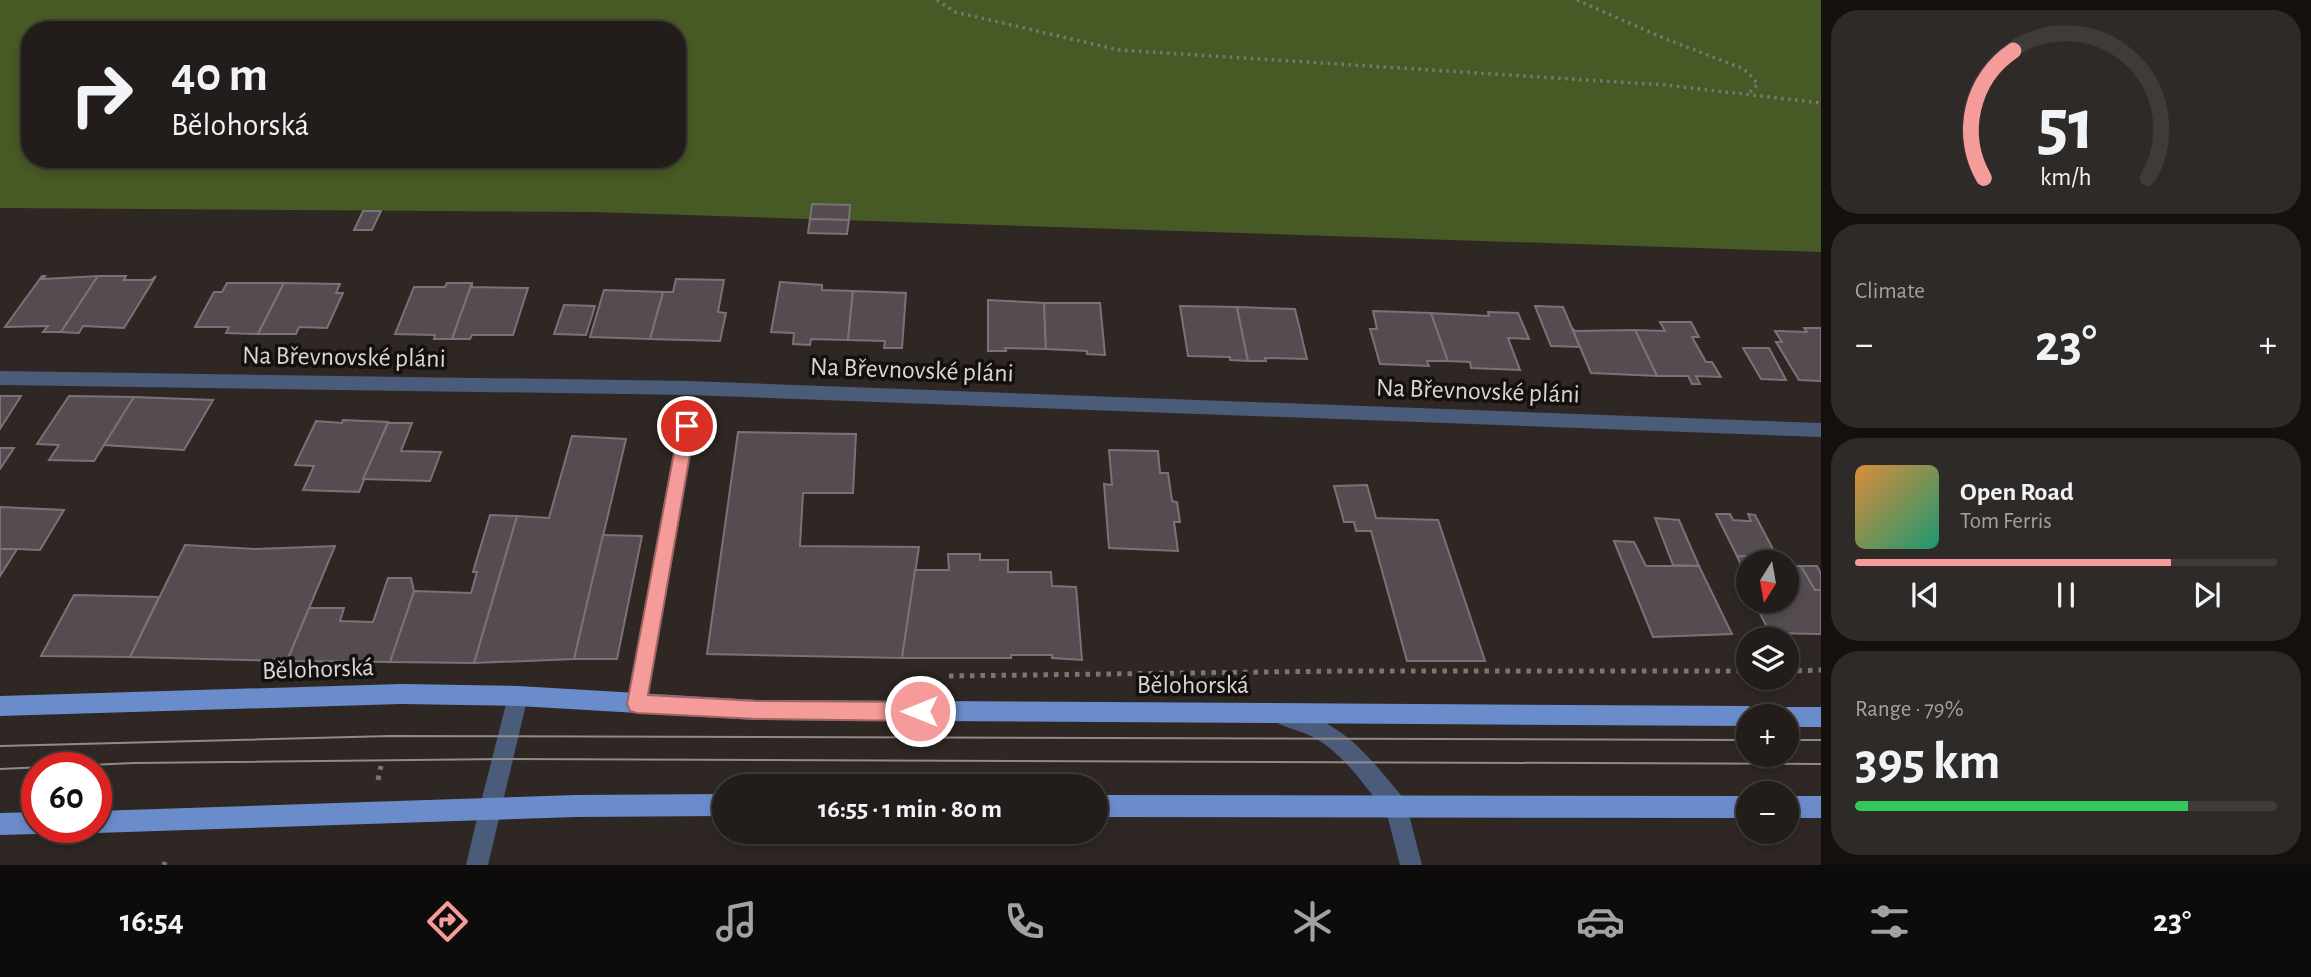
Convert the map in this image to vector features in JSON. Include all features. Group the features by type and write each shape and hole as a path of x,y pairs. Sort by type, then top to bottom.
{"main road":[{"name":"Bělohorská","path":"0,706 401,694 518,696 757,710 1736,716"},
{"path":"1799,717 1821,717"},
{"path":"112,822 576,806 712,805"},
{"path":"1108,806 1736,807"},
{"path":"1799,807 1821,807"},
{"path":"0,824 21,823"}],"street":[{"name":"Na Břevnovské pláni","path":"0,378 689,388 1821,430"},
{"path":"637,704 687,426"},
{"path":"477,865 518,696"},
{"path":"1273,714 1314,726 1350,750 1396,807 1411,865"}],"path":[{"path":"937,0 956,12 1119,50 1665,85 1821,103"},
{"path":"1577,0 1661,37 1744,69 1758,84 1748,94"},
{"path":"1799,670 1821,670"},
{"path":"946,676 1343,671 1736,671"}],"green space":[{"path":"0,0 1821,0 1821,252 594,212 0,208"}],"building":[{"path":"812,204 850,205 849,220 810,219"},
{"path":"363,211 381,211 372,230 354,230"},
{"path":"810,219 849,220 847,234 808,233"},
{"path":"42,276 45,276 42,279 98,276 61,332 43,332 48,326 5,327"},
{"path":"98,276 126,276 124,280 151,280 156,276 124,328 83,326 79,333 61,332"},
{"path":"676,279 724,280 718,312 726,313 720,341 650,339 663,292 673,292"},
{"path":"780,282 822,285 822,290 853,291 848,340 811,339 810,345 793,344 794,333 771,332"},
{"path":"227,283 284,283 258,334 226,333 229,327 195,327 214,292 222,292"},
{"path":"284,283 340,284 336,293 343,293 327,328 299,327 296,334 258,334"},
{"path":"447,283 472,283 452,339 434,339 435,335 395,334 414,287 445,287"},
{"path":"472,283 472,287 528,288 513,335 472,335 470,339 452,339"},
{"path":"604,290 663,292 650,339 590,337"},
{"path":"853,291 906,293 902,348 884,348 885,341 848,340"},
{"path":"988,300 1044,303 1046,349 1005,348 1006,351 988,351"},
{"path":"1044,303 1100,303 1105,355 1087,354 1087,351 1046,349"},
{"path":"564,305 595,306 586,335 554,334"},
{"path":"1180,306 1237,307 1248,361 1230,360 1230,357 1188,356"},
{"path":"1535,306 1563,307 1580,347 1551,346"},
{"path":"1237,307 1295,309 1307,359 1265,358 1266,361 1248,361"},
{"path":"1373,311 1431,313 1448,361 1427,361 1429,366 1380,364 1370,329 1377,329"},
{"path":"1488,312 1518,313 1529,339 1508,338 1520,370 1471,368 1470,362 1448,361 1431,313 1489,316"},
{"path":"1660,322 1691,322 1699,337 1692,337 1706,362 1712,362 1721,377 1696,376 1700,384 1692,384 1688,376 1657,376 1635,330 1665,331"},
{"path":"1572,328 1575,331 1635,330 1657,376 1591,373"},
{"path":"1804,328 1821,328 1821,381 1799,380 1776,342 1782,342 1775,331 1807,332"},
{"path":"1743,348 1769,348 1786,380 1761,379"},
{"path":"0,396 21,396 0,429"},
{"path":"69,396 134,397 94,461 49,460 59,445 37,444"},
{"path":"134,397 213,400 184,450 104,445"},
{"path":"343,420 388,422 359,492 303,490 314,466 295,465 316,421 342,423"},
{"path":"388,423 412,423 401,451 441,452 430,481 363,479"},
{"path":"738,432 856,434 853,493 803,493 800,546 919,547 902,658 707,654"},
{"path":"572,436 626,439 574,659 474,663 517,516 549,518"},
{"path":"0,448 14,448 0,469"},
{"path":"1109,450 1158,451 1160,473 1168,473 1172,501 1177,502 1180,522 1174,522 1178,551 1109,548 1104,484 1112,485"},
{"path":"1367,485 1376,518 1438,520 1485,661 1407,661 1371,531 1356,531 1354,522 1344,522 1334,486"},
{"path":"0,507 64,510 40,550 0,549"},
{"path":"1716,514 1730,514 1733,520 1747,521 1751,521 1748,514 1755,515 1773,550 1736,550 1736,554"},
{"path":"490,515 517,516 474,663 390,662 414,591 471,593 477,572 473,572"},
{"path":"1655,518 1679,520 1699,566 1673,565"},
{"path":"603,535 642,536 617,659 574,659"},
{"path":"1614,541 1634,542 1646,566 1699,566 1732,634 1653,637"},
{"path":"185,545 255,549 335,546 287,661 130,657"},
{"path":"0,549 17,549 0,576"},
{"path":"948,554 980,554 980,560 1008,560 1008,572 1051,572 1052,586 1076,587 1082,660 1052,658 1052,655 1011,655 1011,658 902,658 915,570 949,570"},
{"path":"1801,566 1815,590 1821,590 1821,634 1799,634 1799,627 1767,627 1760,613 1799,613"},
{"path":"1801,566 1817,566 1821,574 1821,590 1815,590"},
{"path":"388,578 411,578 414,591 390,662 287,661 309,608 344,608 340,621 373,622"},
{"path":"74,595 159,597 130,657 41,656"}],"tram line":[{"path":"0,746 390,736 1736,740"},
{"path":"1799,740 1821,740"},
{"path":"0,769 134,763 503,759 1821,764"}],"route":[{"path":"687,426 637,704 757,710 920,711"}]}
